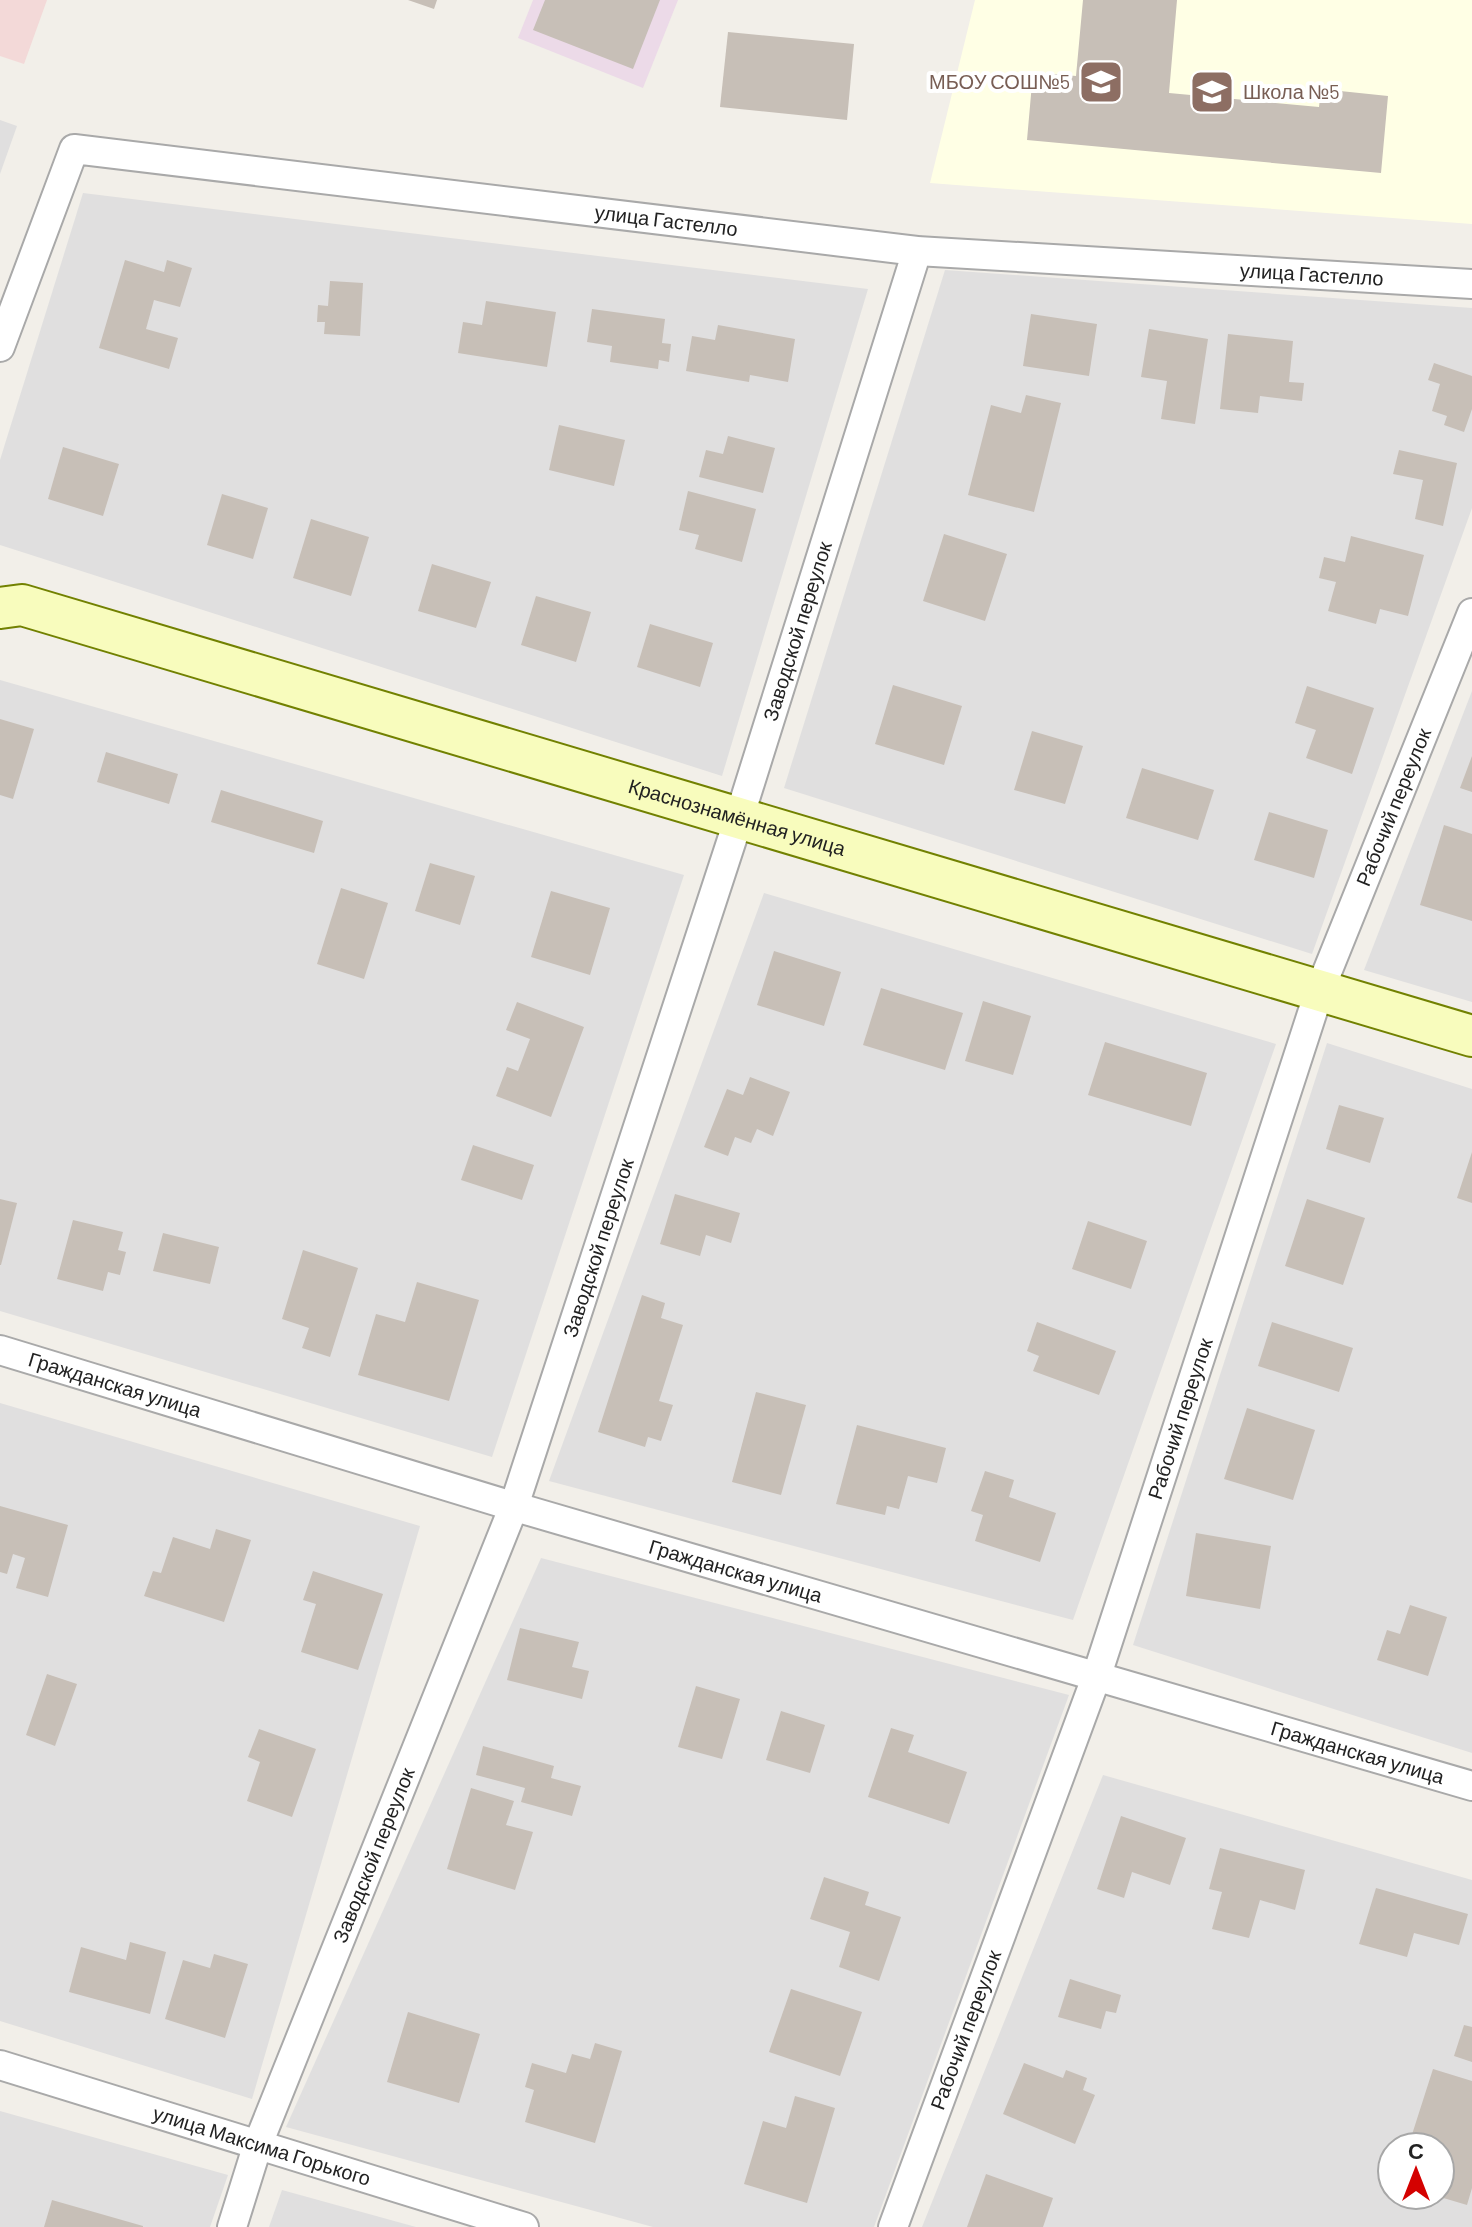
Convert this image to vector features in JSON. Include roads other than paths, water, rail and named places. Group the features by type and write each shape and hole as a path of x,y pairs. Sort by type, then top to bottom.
{"main road":[{"name":"Краснознамённая улица","path":"0,608 22,605 1472,1036"}],"street":[{"name":"улица Гастелло","path":"0,347 74,149 917,251 1472,284"},
{"name":"Заводской переулок","path":"232,2227 258,2144 514,1506 739,818 917,251"},
{"name":"Рабочий переулок","path":"893,2227 1097,1675 1319,992 1472,613"},
{"name":"Гражданская улица","path":"0,1350 514,1506 1472,1786"},
{"name":"улица Максима Горького","path":"0,2065 524,2227"}],"place":[{"name":"МБОУ СОШ№5","path":"1101,82"},
{"name":"Школа №5","path":"1212,92"}]}
